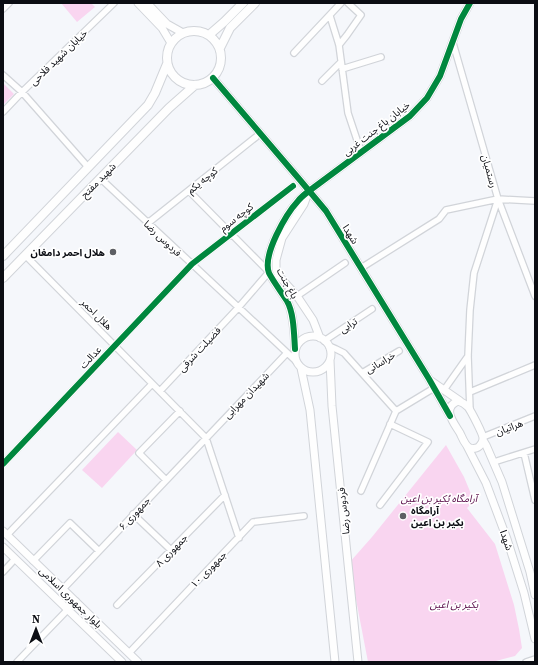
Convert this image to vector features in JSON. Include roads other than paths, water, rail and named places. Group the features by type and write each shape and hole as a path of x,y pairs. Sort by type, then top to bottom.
{"main road":[{"path":"220,48 233,19 243,3"},
{"path":"209,35 255,3"},
{"path":"195,30 202,32 215,40 220,48 222,61 217,73 213,78 201,85 187,85 180,82 174,77 167,64 166,57 171,43 183,33 195,30"},
{"name":"شهید مفتح","path":"3,256 148,105 155,93 167,64"},
{"name":"شهید مفتح","path":"3,278 169,108 194,86"}],"street":[{"path":"3,9 9,3"},
{"name":"خیابان شهید فلاحی","path":"3,112 114,3"},
{"path":"138,3 162,28 171,43"},
{"path":"147,3 167,24 183,33"},
{"path":"294,53 341,3"},
{"path":"339,45 348,35 361,15 348,3"},
{"name":"خیابان باغ جنت غربی","path":"309,190 410,116 427,98 440,76 461,19 470,3"},
{"path":"330,16 339,45 348,113 361,152"},
{"name":"رستمیان","path":"453,43 498,199 535,296"},
{"path":"342,69 380,57"},
{"path":"322,81 341,62"},
{"path":"3,75 22,92 88,167"},
{"name":"شهدا","path":"213,78 326,211 434,388 486,483 507,539 524,593 535,639"},
{"name":"کوچه یکم","path":"148,223 256,137"},
{"name":"فردوس رضا","path":"100,178 299,365"},
{"name":"کوچه سوم","path":"192,264 293,186"},
{"name":"باغ جنت","path":"295,349 293,322 288,303 269,272 269,262 276,234 298,200 309,190"},
{"name":"باغ جنت","path":"309,190 304,204 282,238 276,260 276,270 279,276 297,296 313,320 324,342"},
{"path":"189,191 269,272"},
{"path":"361,268 439,220 446,210 498,199 535,201"},
{"path":"470,411 468,356 470,310 474,272 498,199"},
{"name":"هلال احمر","path":"25,255 206,438"},
{"path":"297,296 345,263"},
{"name":"عدالت","path":"3,464 192,264"},
{"name":"فضیلت شرقی","path":"160,391 238,308 269,272"},
{"name":"ترابی","path":"324,342 372,309"},
{"path":"335,662 310,410 299,365 295,356 295,349 298,343 303,339 314,336 344,353 396,410"},
{"path":"299,365 307,371 314,372 321,370 326,366 330,360 330,353 324,342"},
{"name":"خراسانی","path":"362,373 399,351"},
{"name":"شهیدان مهرابی","path":"206,438 287,353"},
{"path":"444,390 468,356"},
{"name":"فردوس رضا","path":"330,360 332,406 358,662"},
{"path":"470,392 535,365"},
{"name":"شهدا","path":"429,380 460,401 470,411 502,482 530,572 535,595"},
{"path":"5,533 152,384"},
{"path":"360,491 396,410 434,388"},
{"path":"450,416 452,405 455,402 460,401"},
{"path":"166,480 139,453 180,411"},
{"name":"هراتیان","path":"483,438 535,416"},
{"path":"380,505 428,442 390,424"},
{"path":"206,438 239,538"},
{"name":"جمهوری ۶","path":"63,589 206,438"},
{"path":"467,446 476,448 481,445 483,438"},
{"path":"494,462 535,449"},
{"path":"524,453 535,500"},
{"name":"جمهوری ۸","path":"117,605 225,495"},
{"path":"134,514 171,550"},
{"name":"جمهوری ۱۰","path":"129,653 253,522 304,516"},
{"path":"33,561 70,524 99,551"},
{"name":"بلوار جمهوری اسلامی","path":"5,533 138,662"},
{"name":"بلوار جمهوری اسلامی","path":"3,547 119,661"},
{"path":"3,572 15,559"},
{"path":"17,662 76,601"},
{"path":"526,662 535,659"}],"place":[{"name":"هلال احمر دامغان","path":"113,252"},
{"name":"آرامگاه بکیر بن اعین","path":"403,516"}],"park label":[{"name":"آرامگاه بُکیر بن اعین","path":"439,498"},
{"name":"بکیر بن اعین","path":"454,604"}]}
